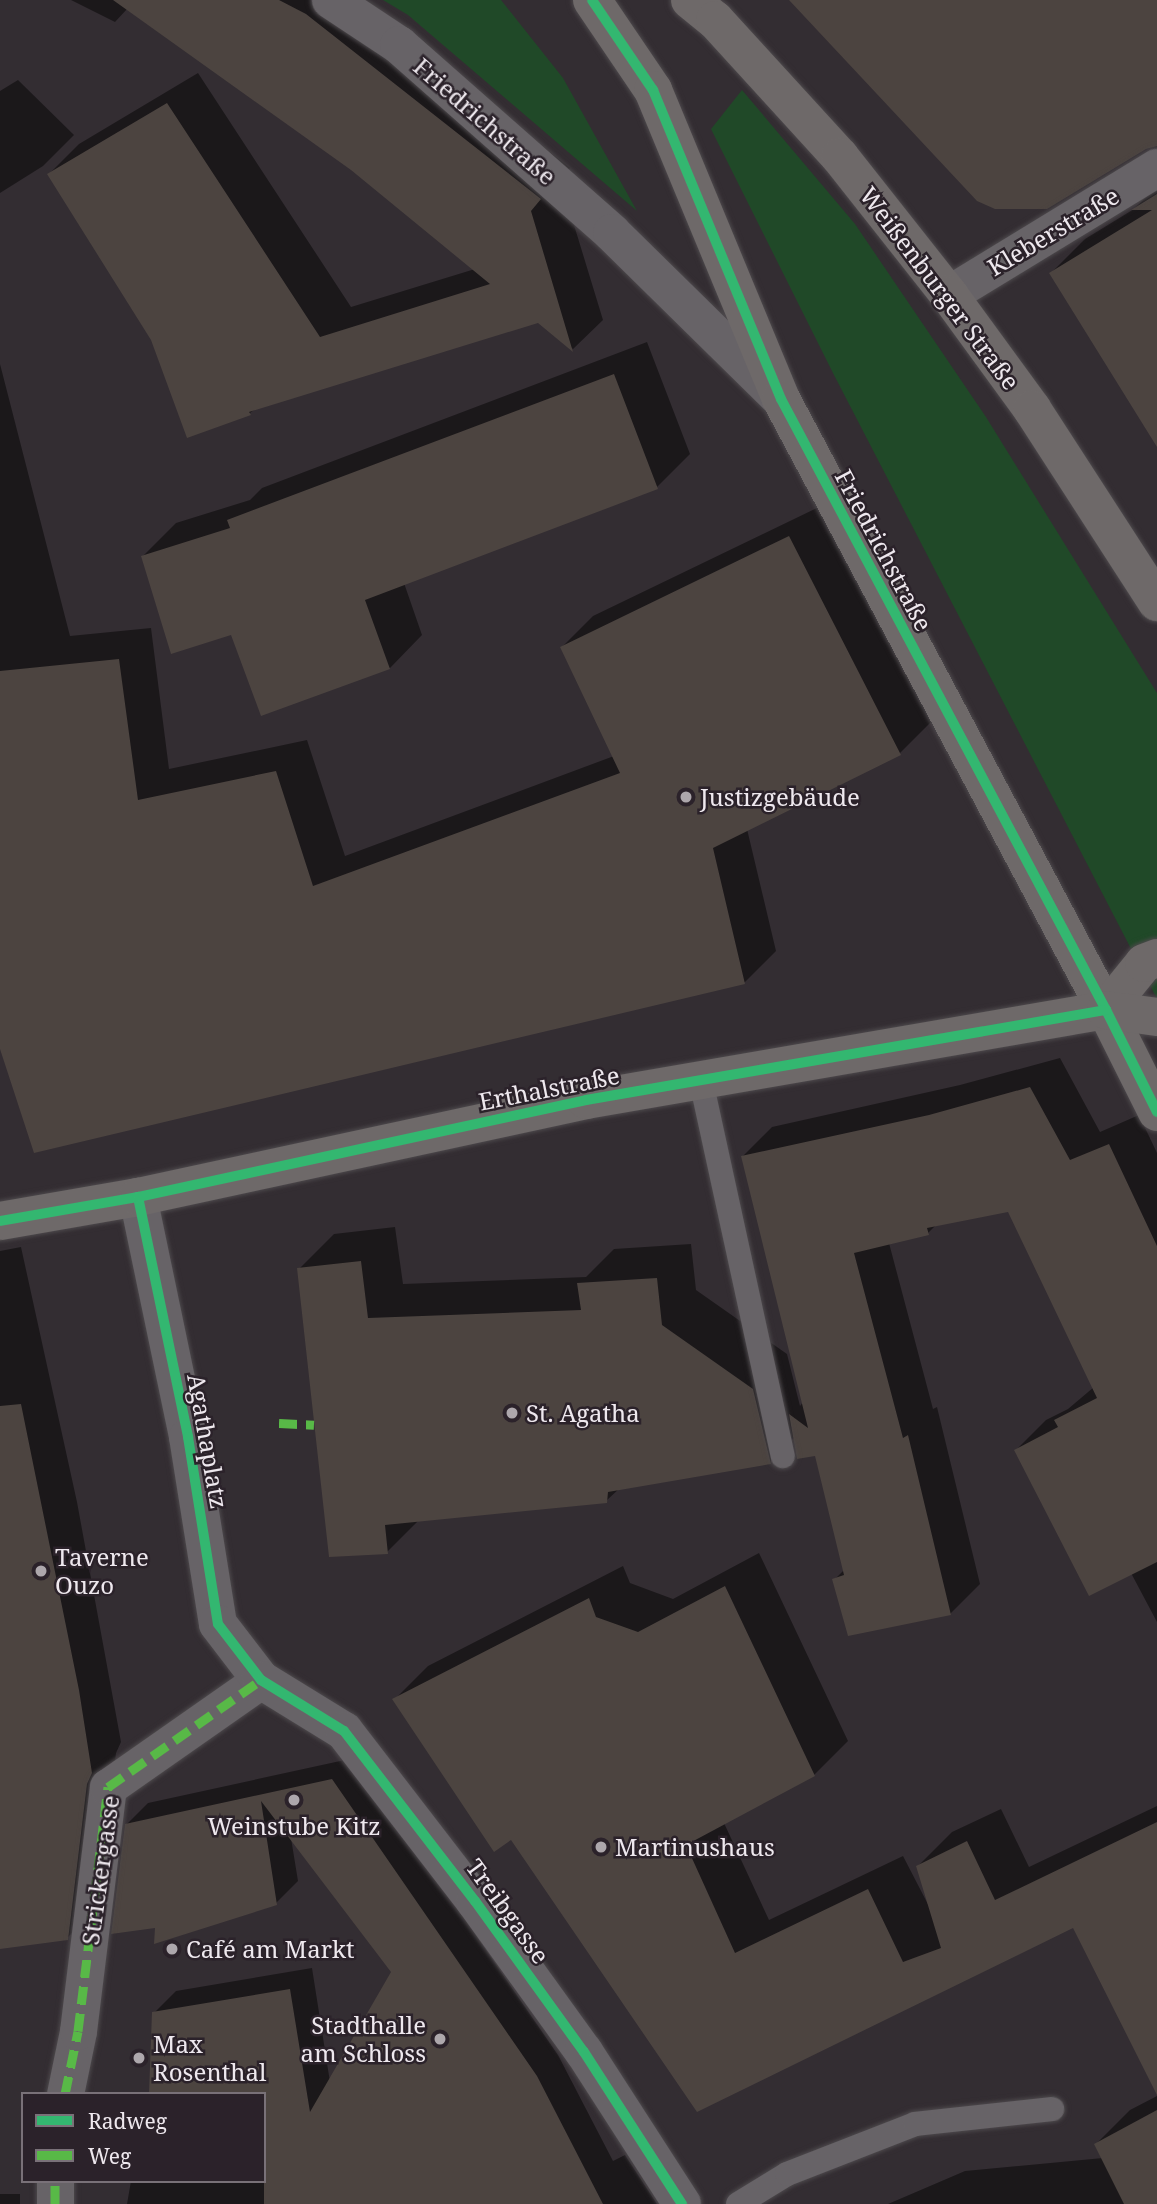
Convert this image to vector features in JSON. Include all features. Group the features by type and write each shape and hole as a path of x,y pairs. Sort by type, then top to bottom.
{"main road":[{"name":"Friedrichstraße","path":"592,0 653,89 781,399 1106,1010 1157,1112"},
{"name":"Weißenburger Straße","path":"690,0 715,20 841,157 949,295 1032,409 1157,602"},
{"path":"1106,1010 1144,963 1157,958"},
{"name":"Erthalstraße","path":"1,1217 138,1198 586,1100 1106,1010 1157,1017"}],"street":[{"name":"Friedrichstraße","path":"331,0 399,45 612,233 781,399"},
{"name":"Kleberstraße","path":"949,295 1157,168"},
{"name":"Agathaplatz","path":"138,1198 188,1437 218,1624 261,1680"},
{"name":"Strickergasse","path":"65,2092 78,2031 108,1787 261,1680"},
{"name":"Treibgasse","path":"261,1680 344,1731 475,1900 577,2041 682,2204"},
{"path":"55,2183 55,2204"}],"lane":[{"path":"701,1081 783,1456"},
{"path":"738,2204 787,2174 915,2124 1052,2109"}],"green space":[{"path":"383,0 501,0 563,78 637,211 408,15"},
{"path":"742,90 855,224 986,417 1157,693 1157,999 834,375 711,129"}],"building":[{"path":"113,0 279,0 306,14 541,199 531,211 573,352 538,323 249,412 251,415 187,438 151,340 47,174 167,103 320,337 490,284 351,170"},
{"path":"789,0 1157,0 1157,146 1146,149 1047,209 995,209 977,201"},
{"path":"1157,194 1157,447 1049,273 1152,210 1131,210"},
{"path":"614,374 658,489 365,600 390,669 261,716 231,635 171,654 141,556 230,528 227,520"},
{"path":"789,536 901,755 713,848 745,984 34,1153 0,1049 0,671 119,659 138,800 276,771 313,886 620,773 560,647"},
{"path":"1030,1087 1070,1160 1109,1144 1157,1246 1157,1562 1089,1596 1014,1450 1058,1427 1054,1420 1097,1398 1008,1212 927,1228 929,1235 854,1253 903,1438 908,1435 951,1615 848,1636 832,1579 844,1575 815,1456 797,1459 789,1414 808,1428 741,1156 929,1115"},
{"name":"St. Agatha","path":"361,1261 368,1318 581,1310 577,1283 657,1278 662,1325 753,1389 771,1464 608,1492 607,1503 385,1525 388,1554 329,1557 297,1268"},
{"path":"21,1404 79,1690 92,1773 87,1784 68,1940 0,1949 0,1406"},
{"name":"Martinushaus","path":"725,1586 815,1776 686,1845 735,1953 868,1889 903,1962 941,1948 916,1866 967,1841 995,1900 1157,1822 1157,2095 1073,1928 697,2112 511,1840 494,1852 392,1699 589,1598 596,1617 638,1632"},
{"path":"332,1779 537,2076 603,2204 264,2204 266,2092 149,2092 152,2012 290,1989 310,2112 391,1972 261,1801 277,1905 154,1944 155,1928 111,1934 125,1824"},
{"path":"1157,2110 1157,2204 1124,2204 1094,2144"}],"marked path":[{"path":"279,1423 314,1425"},
{"path":"65,2092 78,2031 108,1787 261,1680"},
{"path":"55,2183 55,2204"}],"cycle path":[{"path":"592,0 653,90 781,399 1106,1010 1157,1112"},
{"path":"0,1221 138,1197 586,1100 1106,1010"},
{"path":"138,1197 188,1437 218,1624 261,1680 344,1731 475,1901 584,2052 682,2204"}],"place":[{"name":"Justizgebäude","path":"686,797"},
{"name":"St. Agatha","path":"512,1413"},
{"name":"Taverne Ouzo","path":"41,1571"},
{"name":"Weinstube Kitz","path":"294,1800"},
{"name":"Martinushaus","path":"601,1847"},
{"name":"Café am Markt","path":"172,1949"},
{"name":"Stadthalle am Schloss","path":"440,2039"},
{"name":"Max Rosenthal","path":"139,2058"}]}
